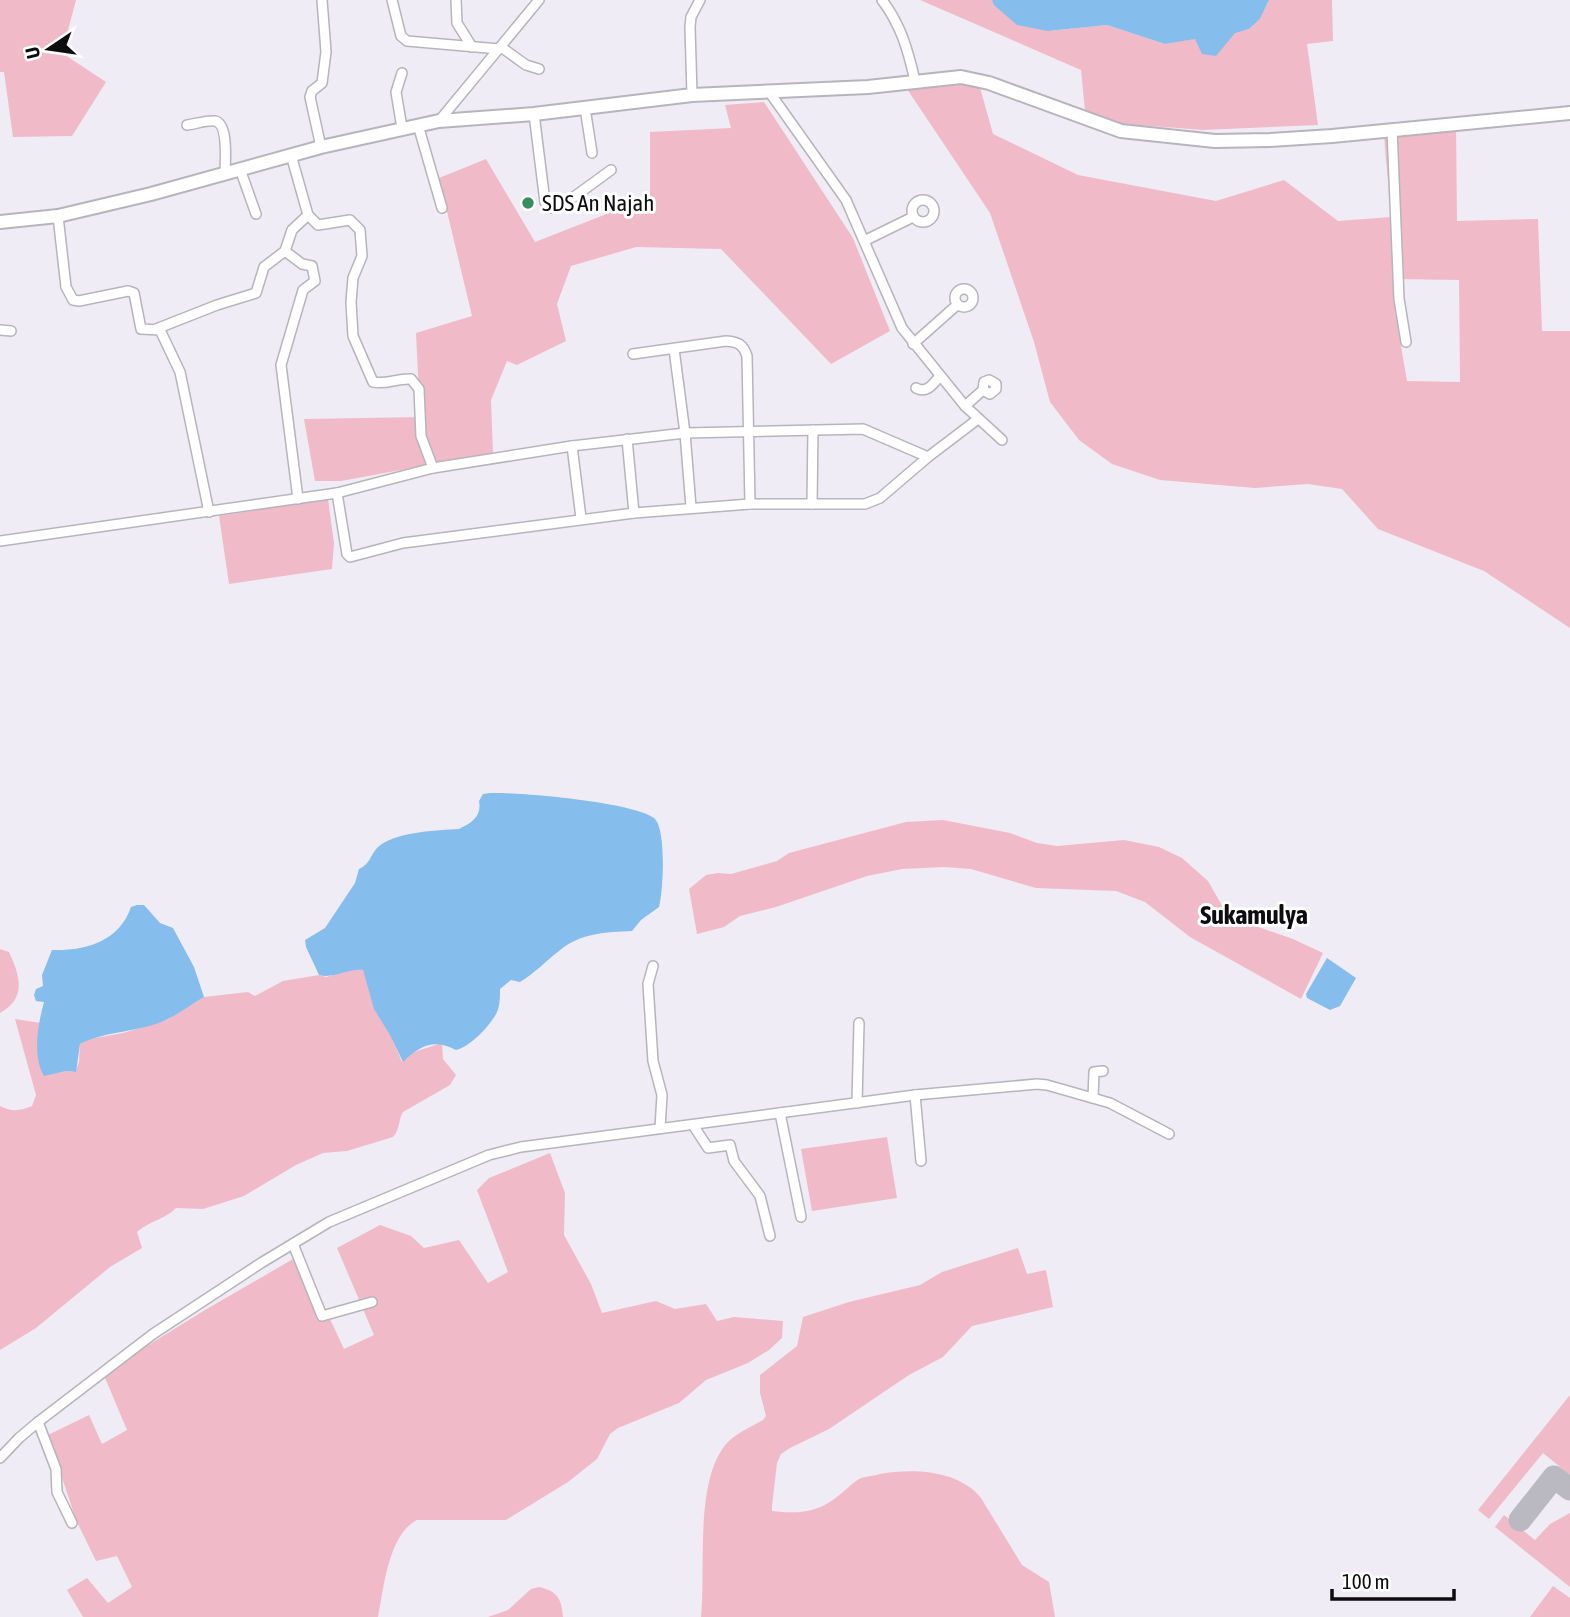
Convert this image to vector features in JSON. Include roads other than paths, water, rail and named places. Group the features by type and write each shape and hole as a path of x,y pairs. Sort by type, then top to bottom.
{"main road":[{"path":"0,222 58,216 321,147 439,121 534,114 692,95 868,87 961,76 989,83 1121,131 1214,141 1270,140 1570,114"}],"street":[{"path":"321,147 310,97 312,91 322,83 324,72 326,52 322,0"},
{"path":"391,0 401,36 407,41 500,48 526,65 539,69"},
{"path":"456,0 457,23 472,47"},
{"path":"439,121 539,0"},
{"path":"692,95 690,27 691,18 700,0"},
{"path":"881,0 892,14 907,43 915,81"},
{"path":"402,72 396,92 402,128"},
{"path":"770,93 835,181 866,240 891,308 913,344 965,405 1002,440"},
{"path":"586,108 592,153"},
{"path":"534,114 545,202 551,208 560,207 611,170"},
{"path":"187,125 215,121 220,124 225,137 225,174"},
{"path":"418,125 442,208"},
{"path":"1392,129 1399,299 1406,342"},
{"path":"291,155 308,215 318,225 350,220 360,230 362,256 353,278 351,302 353,337 373,382 383,384 400,378 411,379 419,389 421,436 433,468"},
{"path":"240,169 256,214"},
{"path":"156,330 217,305 256,293 264,267 285,250 292,230 308,215"},
{"path":"58,216 68,295 79,301 128,291 134,293 141,329 160,330 165,337 180,372 209,512"},
{"path":"866,240 913,217"},
{"path":"285,250 302,264 312,267 315,281 303,290 281,365 298,499"},
{"path":"913,344 957,305"},
{"path":"0,330 11,331"},
{"path":"632,355 726,341 737,342 744,347 747,356 750,430 750,504"},
{"path":"674,349 691,507"},
{"path":"916,388 926,390 940,376"},
{"path":"965,405 983,390"},
{"path":"337,493 347,554 350,557 403,543 581,518 750,504 865,505 873,502 978,419"},
{"path":"0,541 337,493 433,468 572,446 685,433 750,430 870,431 928,457"},
{"path":"812,504 813,430"},
{"path":"627,439 634,513"},
{"path":"572,446 581,518"},
{"path":"653,966 648,984 653,1061 662,1095 660,1128"},
{"path":"857,1103 859,1023"},
{"path":"1093,1098 1094,1072 1103,1071"},
{"path":"0,1458 38,1422 153,1334 293,1244 350,1212 489,1155 521,1147 660,1128 915,1095 1037,1084 1110,1103 1169,1134"},
{"path":"915,1095 921,1161"},
{"path":"780,1113 801,1217"},
{"path":"693,1125 708,1148 730,1145 734,1161 760,1196 770,1236"},
{"path":"293,1244 321,1316 372,1302"},
{"path":"38,1422 56,1469 57,1492 72,1523"}],"water":[{"path":"992,0 1269,0 1260,19 1249,29 1235,33 1216,56 1202,54 1195,39 1165,44 1107,25 1048,31 1017,25 994,5"},
{"path":"483,794 549,796 600,803 642,812 654,818 661,834 662,847 663,875 659,907 641,920 632,931 603,933 576,940 520,982 511,980 500,989 499,1007 494,1017 480,1035 467,1045 456,1050 434,1044 421,1048 403,1062 374,1009 363,970 330,976 319,975 305,940 325,928 355,883 359,869 368,862 377,848 404,835 459,829 475,818"},
{"path":"144,905 160,923 173,928 194,967 204,997 156,1024 100,1036 80,1044 76,1072 66,1071 44,1076 37,1050 44,1002 36,1001 34,995 36,989 43,986 42,975 52,950 77,949 99,942 118,929 131,907"},
{"path":"1327,958 1356,978 1340,1006 1330,1010 1307,998 1306,994"}],"place":[{"name":"SDS An Najah","path":"528,203"}],"district":[{"name":"Sukamulya","path":"1254,915"}]}
